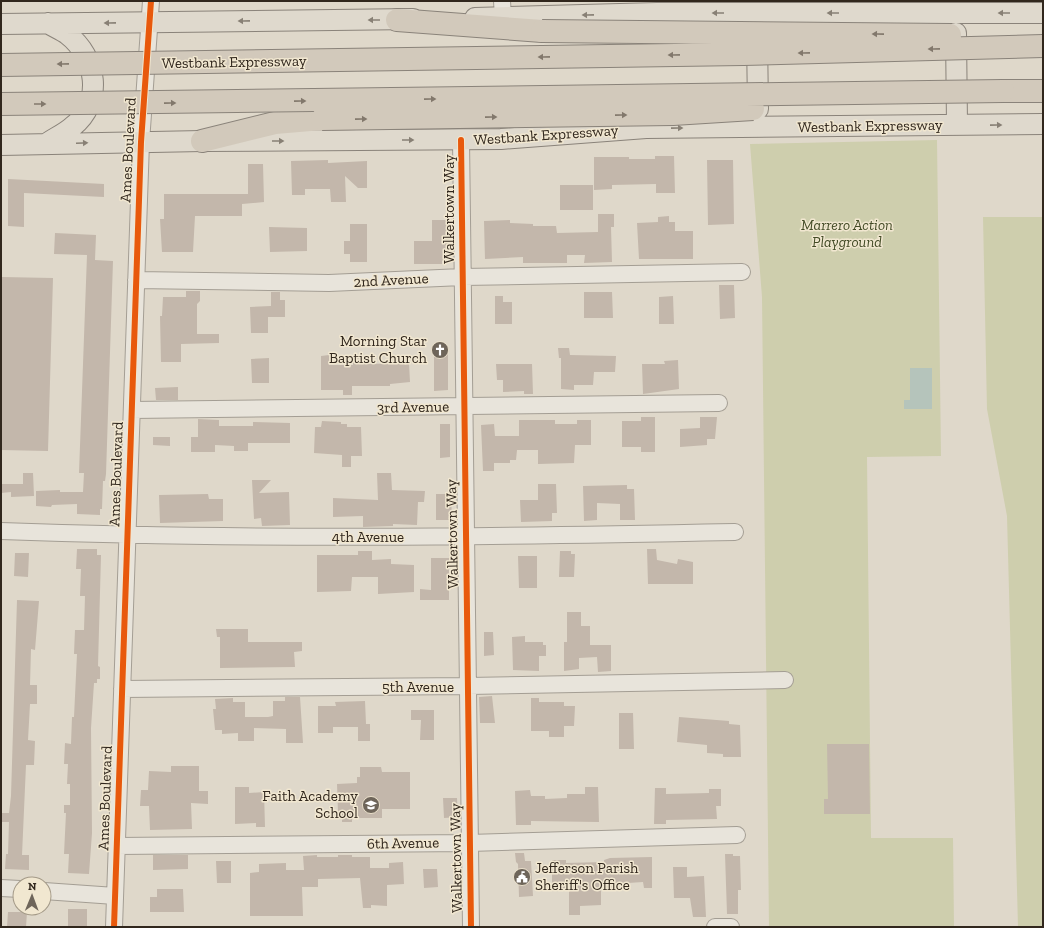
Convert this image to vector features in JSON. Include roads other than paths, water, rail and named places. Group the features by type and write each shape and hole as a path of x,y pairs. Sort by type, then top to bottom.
{"highway":[{"path":"397,20 542,31 792,32 1043,36"},
{"name":"Westbank Expressway","path":"1,65 743,54 1043,46"},
{"path":"202,141 275,123 322,120 673,114 1003,91"},
{"path":"1,104 1043,91"}],"main road":[{"path":"1,24 397,20 503,9 657,7 757,13 956,13 1041,9"},
{"path":"757,13 758,127"},
{"path":"956,13 957,125"},
{"path":"44,145 73,127 86,111 93,92 93,75 86,55 67,34 48,23"},
{"name":"Westbank Expressway","path":"1,146 202,141 501,139 646,128 1043,124"}],"street":[{"name":"Ames Boulevard","path":"114,927 140,142 150,1"},
{"name":"Ames Boulevard","path":"149,22 155,1"},
{"name":"Walkertown Way","path":"461,140 471,927"},
{"name":"2nd Avenue","path":"136,280 329,283 462,277 742,272"},
{"name":"3rd Avenue","path":"132,410 719,403"},
{"name":"4th Avenue","path":"1,531 127,535 465,537 735,532"},
{"name":"5th Avenue","path":"122,689 468,686 785,680"},
{"name":"6th Avenue","path":"117,846 469,843 737,835"},
{"path":"1,888 12,889"},
{"path":"52,892 115,896"},
{"path":"715,927 731,927"}],"place":[{"name":"Morning Star Baptist Church","path":"440,350"},
{"name":"Faith Academy School","path":"371,805"},
{"name":"Jefferson Parish Sheriff's Office","path":"522,877"}],"park label":[{"name":"Marrero Action Playground","path":"847,234"}]}
